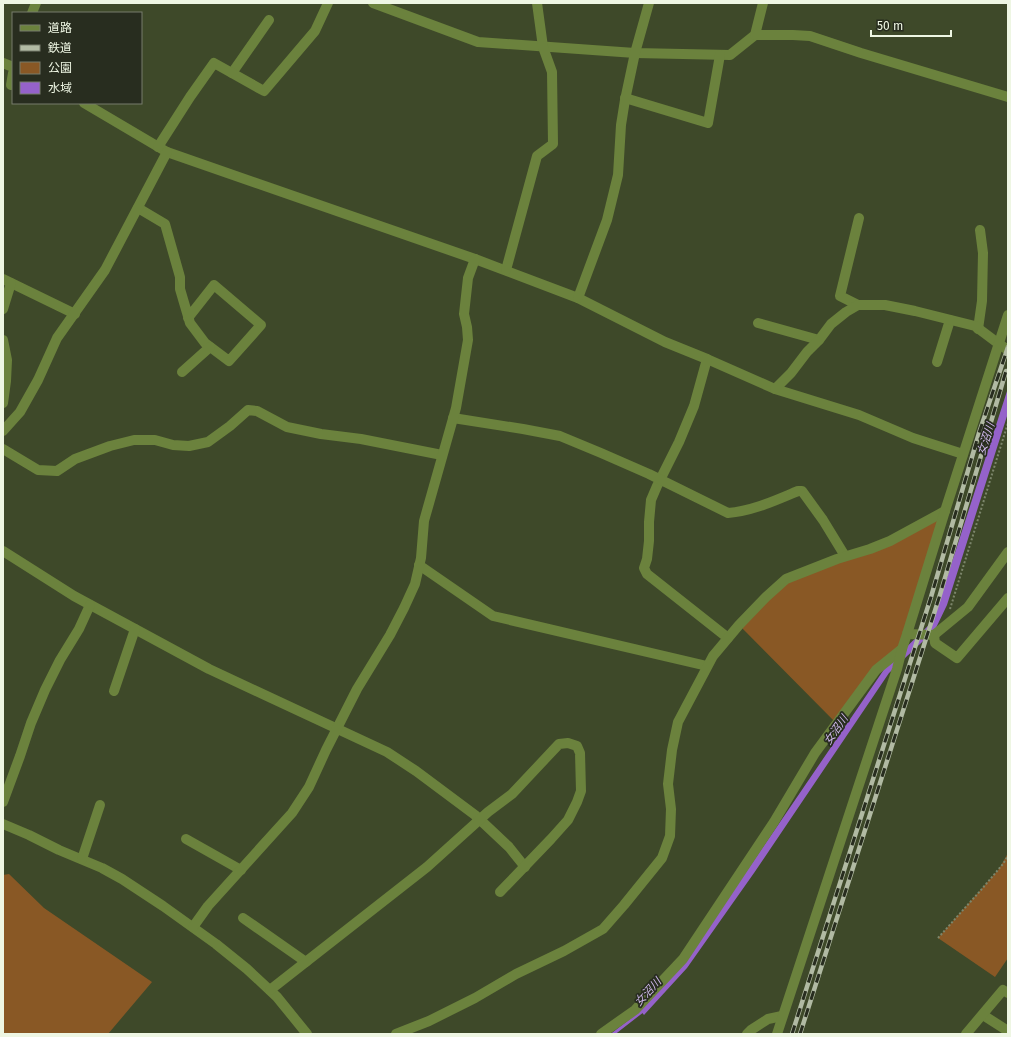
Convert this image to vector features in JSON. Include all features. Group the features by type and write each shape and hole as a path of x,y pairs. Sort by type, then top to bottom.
{"street":[{"path":"158,147 214,63 264,91 315,31 328,3"},
{"path":"373,3 478,42 635,53 720,55 730,55 755,35 763,3"},
{"path":"506,270 538,156 553,144 552,72 543,47 537,3"},
{"path":"578,298 607,220 618,175 621,125 625,98 635,53 649,3"},
{"path":"232,73 269,20"},
{"path":"755,35 810,36 861,53 1008,97"},
{"path":"625,98 708,123 720,55"},
{"path":"86,104 167,152 506,270 578,298 665,342 775,389 860,415 913,438 963,454"},
{"path":"3,431 20,412 38,380 57,338 105,270 167,152"},
{"path":"138,208 165,224 180,278 180,289 188,318 205,343 229,361 261,325 214,285 188,318"},
{"path":"859,218 840,296 858,305 885,305 916,311 975,326 1008,350"},
{"path":"978,329 982,301 983,253 980,230"},
{"path":"193,927 208,906 292,813 309,787 357,689 390,635 415,584 419,565 424,521 456,408 468,340 464,314 468,278 475,259"},
{"path":"3,309 7,281 75,314"},
{"path":"775,389 792,373 807,352 819,340 831,324 858,305"},
{"path":"777,1034 897,669 945,511 1008,315"},
{"path":"937,362 950,320"},
{"path":"758,323 819,340"},
{"path":"3,340 7,360 3,403"},
{"path":"182,372 210,347"},
{"path":"707,359 694,406 679,442 651,500 649,541 647,559 644,568 647,574 728,638"},
{"path":"3,449 38,470 57,470 75,459 110,446 134,440 155,440 172,445 188,446 208,442 230,426 248,410 257,411 287,427 321,434 361,438 442,455"},
{"path":"453,418 560,436 660,479 728,513 763,506 798,491 802,491 823,520 845,556"},
{"path":"396,1034 428,1021 475,998 516,974 564,951 603,929 662,858 670,836 671,809 668,784 672,750 678,722 713,656 766,597 786,579 845,556 870,549 890,541 945,511"},
{"path":"3,551 74,596 209,668 387,752 416,771 475,815 509,847 525,866"},
{"path":"907,634 934,635 968,606 1008,552"},
{"path":"419,565 493,616 707,666"},
{"path":"934,635 934,643 957,658 1008,598"},
{"path":"3,802 44,690 79,629 90,605"},
{"path":"114,691 135,629"},
{"path":"601,1034 635,1010 683,958 774,822 815,753 876,670 902,649"},
{"path":"270,990 427,867 479,820 512,794 559,744 568,743 577,746 580,753 581,791 568,820 500,892"},
{"path":"82,859 100,805"},
{"path":"3,824 102,868 122,879 193,927 247,969 270,990 307,1034"},
{"path":"186,840 241,870"},
{"path":"243,918 306,962"},
{"path":"966,1034 1003,990 1008,993"},
{"path":"983,1014 1008,1031"},
{"path":"747,1034 768,1019 782,1016"}],"path":[{"path":"949,622 950,606 1008,423"},
{"path":"938,938 986,885 1008,856"}],"green space":[{"path":"945,511 902,649 876,670 837,724 739,625 786,579 870,549"},
{"path":"1008,853 1008,958 995,977 938,938 999,869"},
{"path":"9,874 44,908 152,982 108,1034 3,1034 3,875"}],"water":[{"path":"1008,388 1008,413 947,605 935,630 889,673 754,873 687,968 644,1015 640,1010 748,869 885,668 933,621"}],"waterway":[{"name":"女沼川","path":"613,1034 644,1010"}],"railway":[{"path":"792,1034 931,597 979,433 1008,347"},
{"path":"800,1034 939,598 1006,371"}]}
